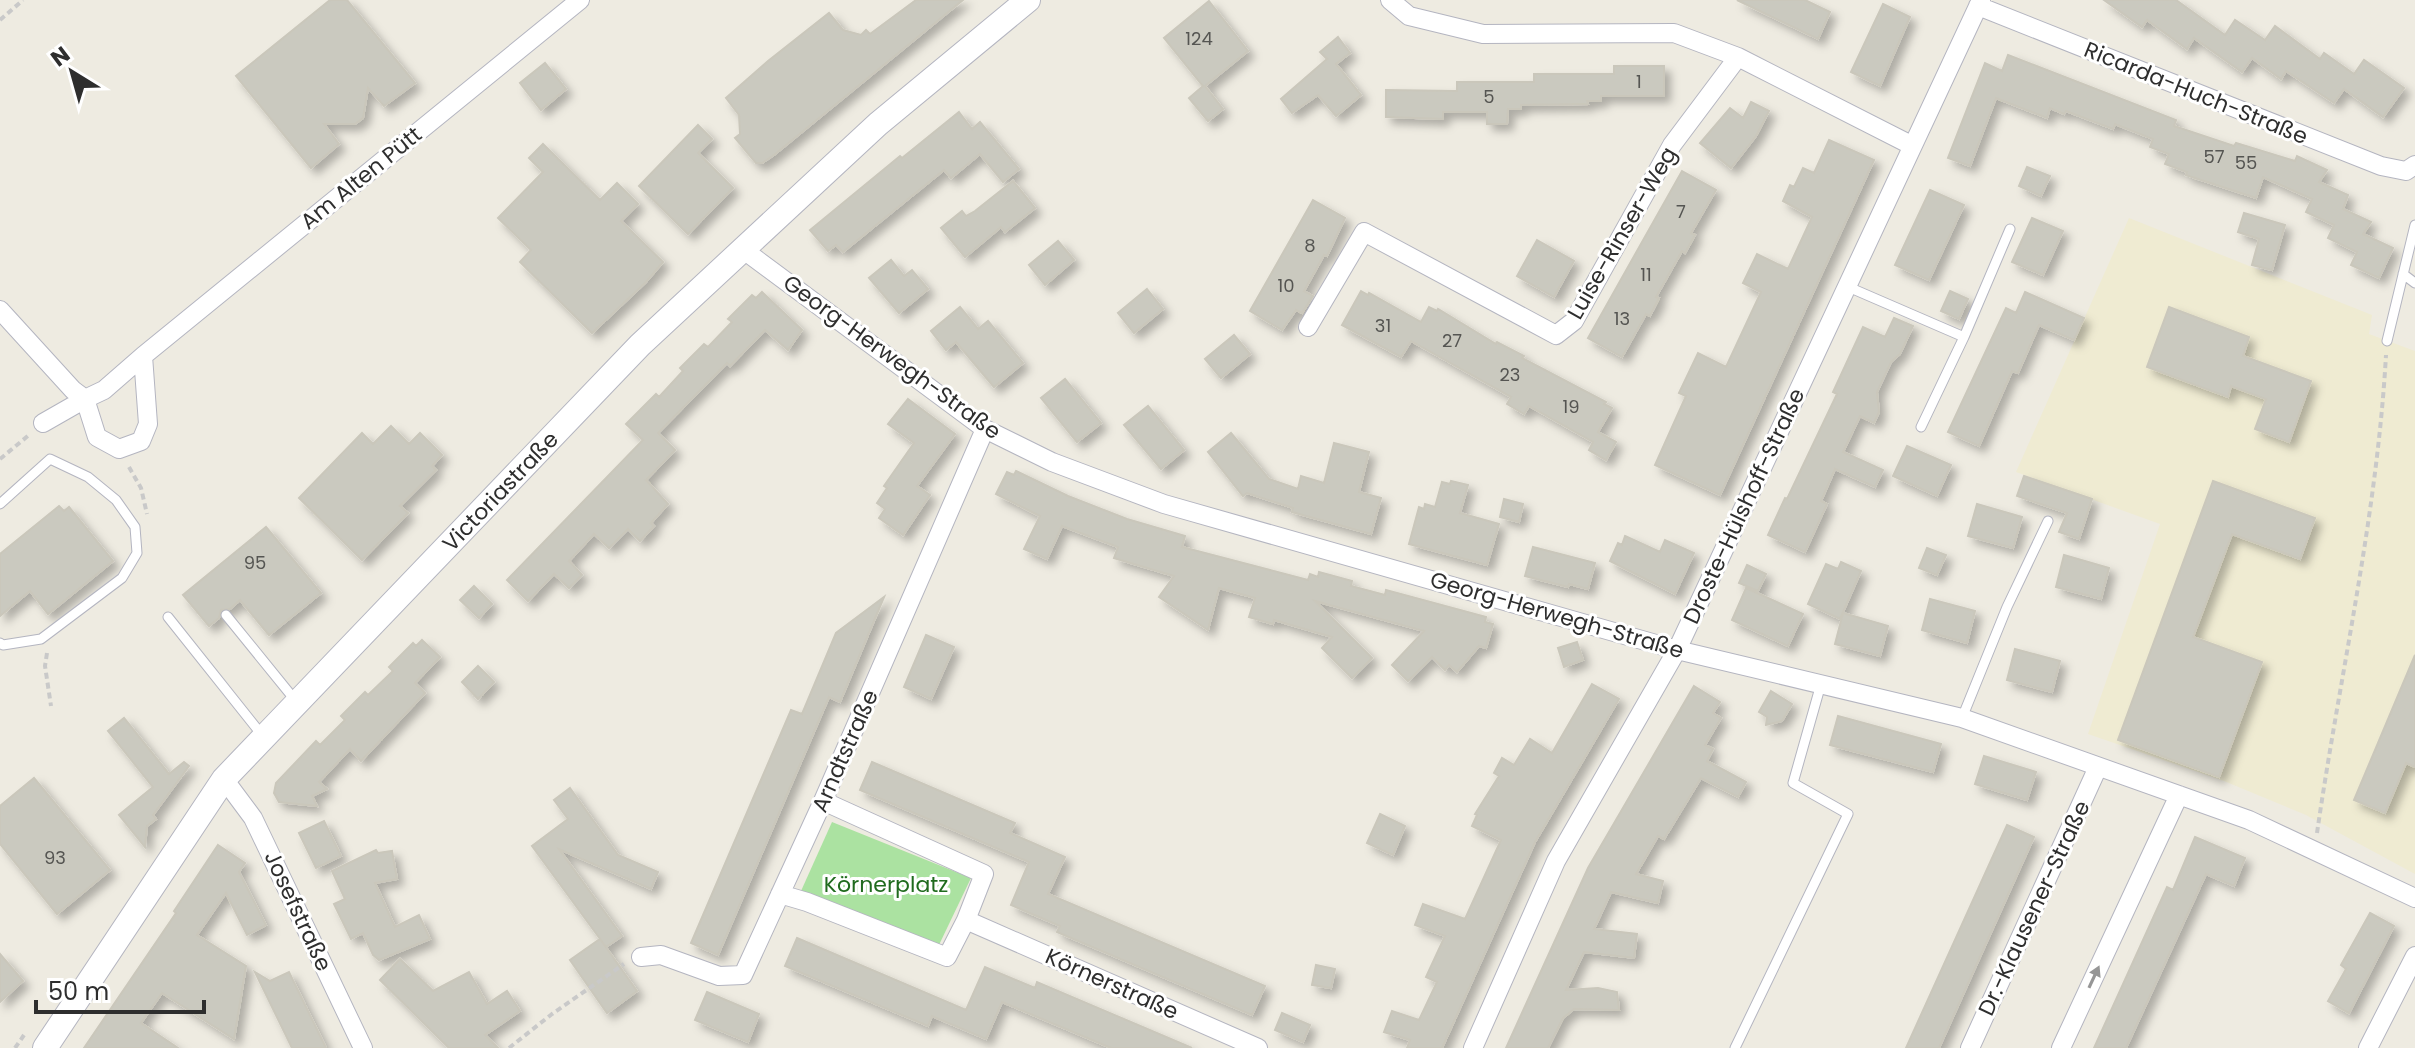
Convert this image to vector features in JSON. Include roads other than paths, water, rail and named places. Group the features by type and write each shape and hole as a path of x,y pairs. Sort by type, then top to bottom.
{"main road":[{"name":"Victoriastraße","path":"45,1048 224,779 640,345 878,124 1028,0"}],"street":[{"name":"Am Alten Pütt","path":"43,423 104,390 580,0"},
{"path":"1390,0 1409,16 1483,34 1674,33 1738,57 1911,145"},
{"name":"Droste-Hülshoff-Straße","path":"1473,1048 1556,861 1677,650 1980,3"},
{"name":"Ricarda-Huch-Straße","path":"1980,3 2381,166 2406,171 2415,165"},
{"name":"Luise-Rinser-Weg","path":"1308,327 1364,232 1556,335 1574,321 1672,145 1738,57"},
{"name":"Georg-Herwegh-Straße","path":"741,248 985,429 1052,462 1164,504 1677,650 1962,718 2249,820 2415,898"},
{"path":"0,310 73,390 85,399 97,437 119,449 141,441 148,424 143,356"},
{"name":"Arndtstraße","path":"641,957 661,955 719,976 743,975 823,801 985,429"},
{"name":"Dr.-Klausener-Straße","path":"1970,1048 2098,767"},
{"name":"Josefstraße","path":"224,779 253,818 363,1048"},
{"path":"2061,1048 2179,795"},
{"path":"780,894 947,957 966,920 984,874 823,801"},
{"name":"Körnerstraße","path":"966,920 1258,1048"},
{"path":"2368,1048 2415,956"}],"lane":[{"path":"2387,341 2415,225"},
{"path":"1921,427 2010,229"},
{"path":"2403,274 2415,283"},
{"path":"1846,286 1964,337"},
{"path":"0,504 50,459 88,477 116,500 135,527 137,553 122,578 41,639 0,643"},
{"path":"1962,718 2007,607 2048,521"},
{"path":"226,615 298,703"},
{"path":"168,617 264,738"},
{"path":"1735,1048 1848,814 1793,783 1821,684"}],"park label":[{"name":"Körnerplatz","path":"886,884"}]}
